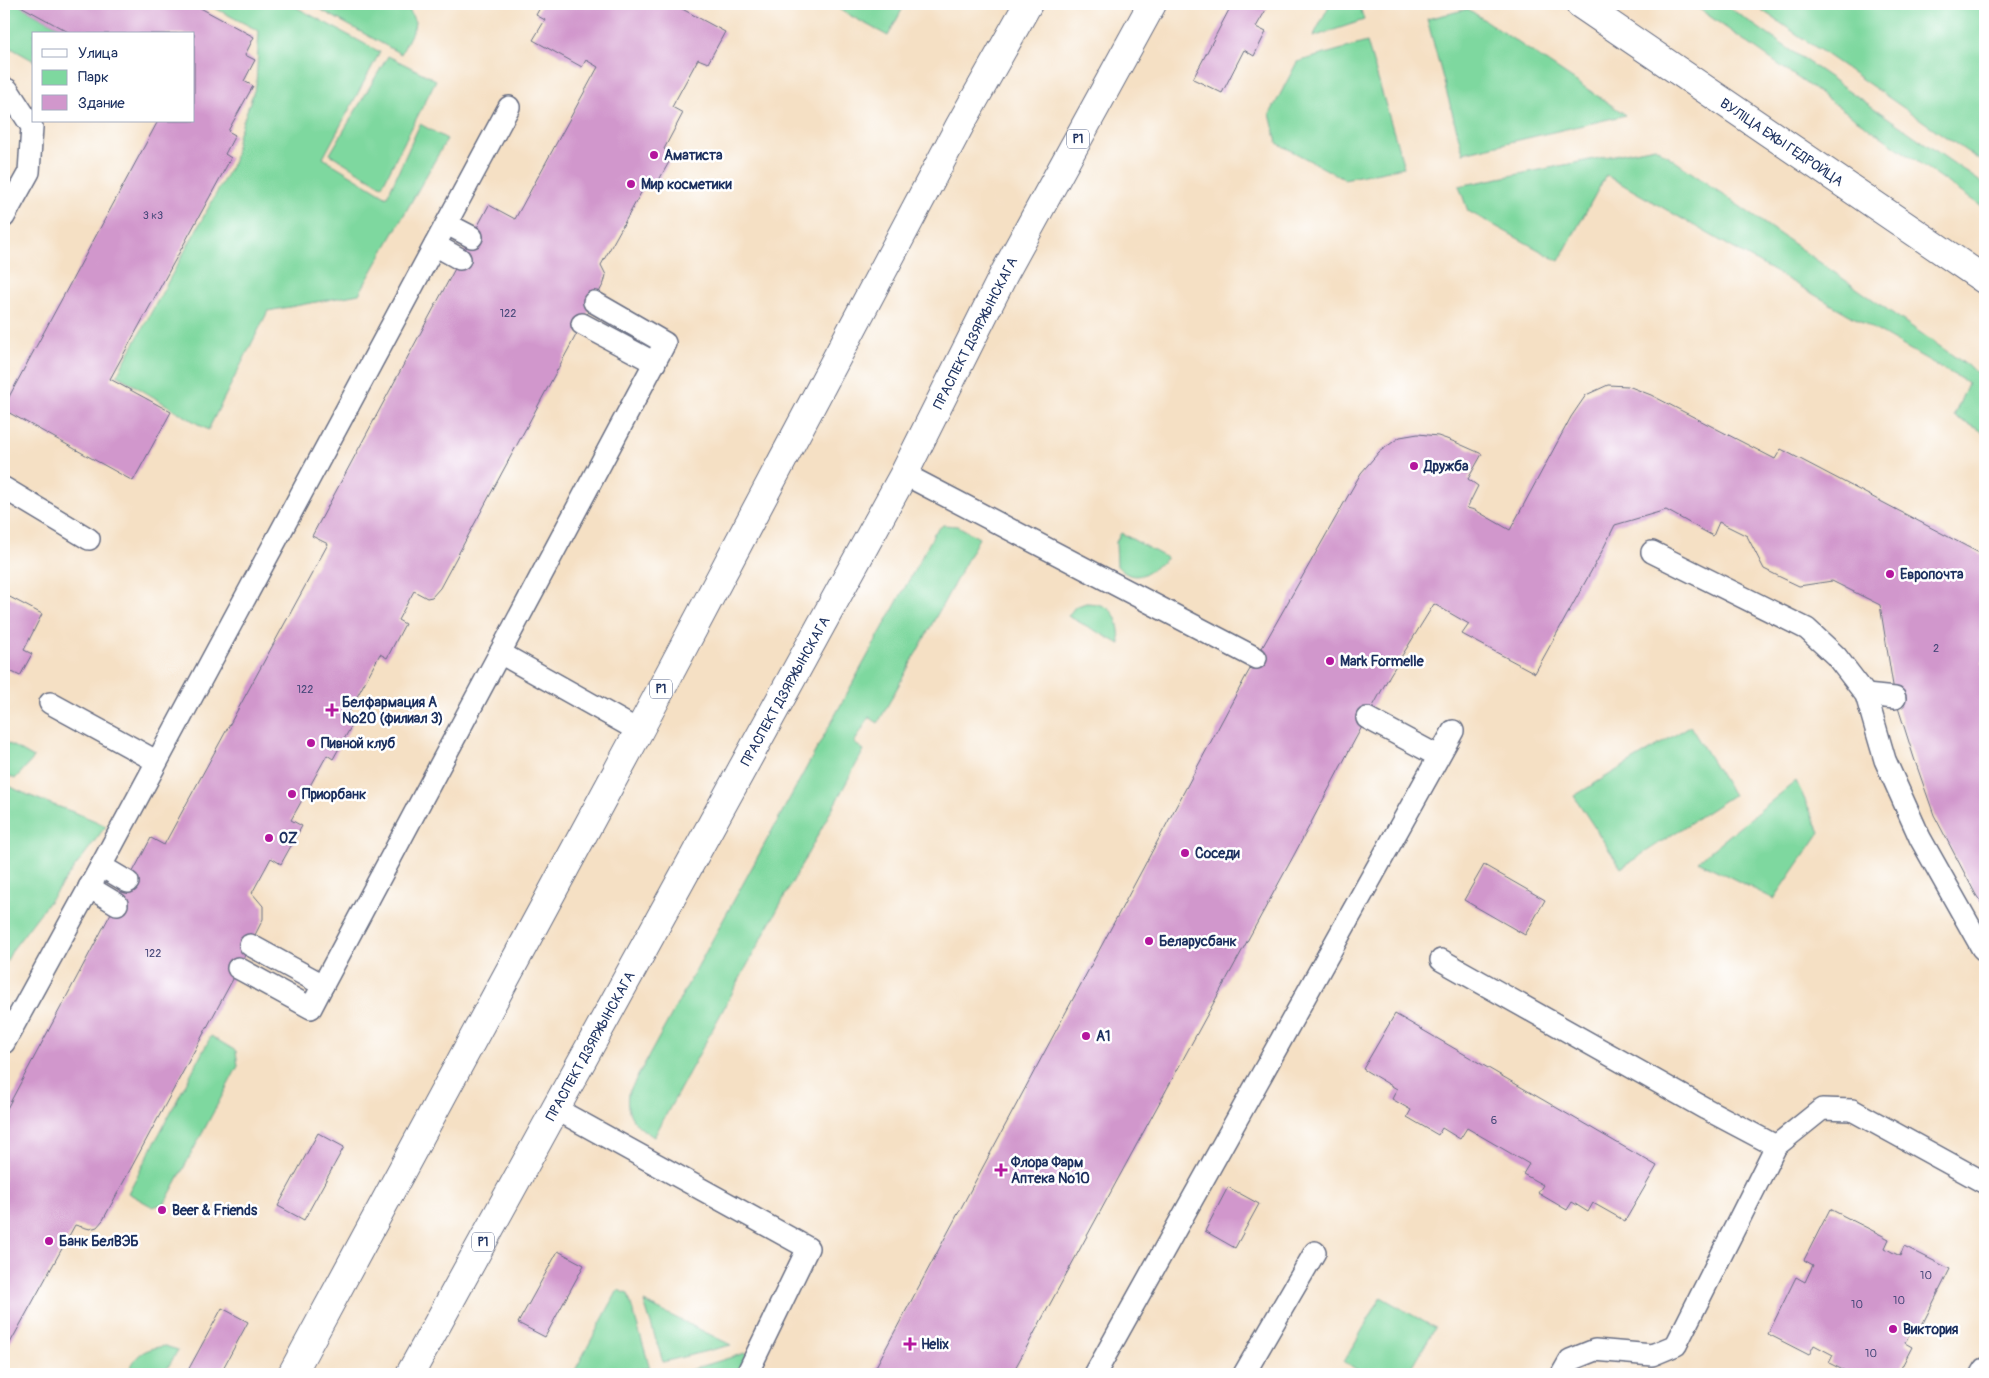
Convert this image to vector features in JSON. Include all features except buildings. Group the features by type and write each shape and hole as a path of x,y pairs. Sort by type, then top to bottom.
{"main road":[{"name":"Р1","path":"292,1374 639,731 960,125 1028,4"},
{"name":"ПРАСПЕКТ ДЗЯРЖЫНСКАГА","path":"410,1374 904,474 1004,274 1152,4"},
{"name":"ВУЛІЦА ЕЖЫ ГЕДРОЙЦА","path":"1580,4 1985,280"}],"lane":[{"path":"4,88 8,90 32,127 29,172 4,217"},
{"path":"4,1043 509,107"},
{"path":"447,224 472,237"},
{"path":"435,245 460,259"},
{"path":"238,968 311,1008 665,343 594,302"},
{"path":"582,324 654,363"},
{"path":"904,474 1256,658"},
{"path":"4,488 89,539"},
{"path":"1652,552 1807,629 1836,656 1866,695 1884,760 1920,838 1953,899 1985,951"},
{"path":"500,653 639,731"},
{"path":"1866,695 1894,698"},
{"path":"50,703 156,761"},
{"path":"1368,718 1438,756"},
{"path":"1095,1374 1453,731"},
{"path":"101,866 128,882"},
{"path":"89,887 117,904"},
{"path":"250,945 323,985"},
{"path":"1441,960 1706,1109 1776,1146"},
{"path":"556,1109 808,1248 747,1374"},
{"path":"1562,1374 1570,1360 1595,1350 1652,1355 1676,1345 1776,1146 1822,1109 1852,1110 1985,1183"},
{"path":"1244,1374 1315,1252"},
{"path":"1982,1374 1985,1369"}],"green space":[{"path":"4,4 17,4 68,32 32,32 32,60 4,44"},
{"path":"207,4 290,4 380,52 323,158 387,197 420,124 447,139 359,294 268,311 208,430 117,375 234,161 238,136 256,85 259,31"},
{"path":"316,4 396,4 410,11 415,22 414,28 401,54 314,6"},
{"path":"843,4 905,4 888,36 840,10"},
{"path":"1330,4 1359,4 1364,20 1313,37"},
{"path":"1692,4 1724,4 1985,185 1985,209"},
{"path":"1753,4 1985,4 1985,164"},
{"path":"1468,9 1626,115 1463,153 1427,19"},
{"path":"1367,42 1404,167 1344,179 1277,143 1270,114 1297,62"},
{"path":"388,56 436,80 382,186 330,154"},
{"path":"1655,147 1985,378 1985,433 1954,416 1968,383 1606,175 1559,261 1468,211 1459,186"},
{"path":"943,525 958,526 979,538 878,723 869,717 854,743 864,750 654,1137 633,1120 628,1108 628,1094 934,533"},
{"path":"1121,533 1167,558 1155,568 1142,575 1130,575 1124,572 1117,566 1116,542"},
{"path":"1086,603 1103,606 1114,614 1118,626 1120,644 1068,616 1075,607"},
{"path":"1690,726 1733,795 1621,868 1574,796"},
{"path":"4,741 34,758 15,779 4,773"},
{"path":"1796,781 1820,832 1774,899 1698,861"},
{"path":"4,783 16,790 106,826 13,949 4,966"},
{"path":"211,1036 236,1051 238,1066 165,1203 153,1207 128,1193"},
{"path":"618,1290 628,1294 650,1368 573,1374"},
{"path":"1381,1297 1435,1328 1408,1374 1365,1374 1344,1362"},
{"path":"644,1302 731,1345 663,1362"},
{"path":"165,1346 178,1350 164,1374 128,1374 137,1357 151,1349"},
{"path":"745,1353 750,1356 740,1374 677,1374"}],"place":[{"name":"Аматиста","path":"654,155"},
{"name":"Мир косметики","path":"631,184"},
{"name":"Дружба","path":"1414,466"},
{"name":"Европочта","path":"1890,574"},
{"name":"Mark Formelle","path":"1330,661"},
{"name":"Белфармация А №20 (филиал 3)","path":"332,710"},
{"name":"Пивной клуб","path":"311,743"},
{"name":"Приорбанк","path":"292,794"},
{"name":"OZ","path":"269,838"},
{"name":"Соседи","path":"1185,853"},
{"name":"Беларусбанк","path":"1149,941"},
{"name":"A1","path":"1086,1036"},
{"name":"Флора Фарм Аптека №10","path":"1001,1170"},
{"name":"Beer & Friends","path":"162,1210"},
{"name":"Банк БелВЭБ","path":"49,1241"},
{"name":"Виктория","path":"1893,1329"},
{"name":"Helix","path":"910,1344"}]}
